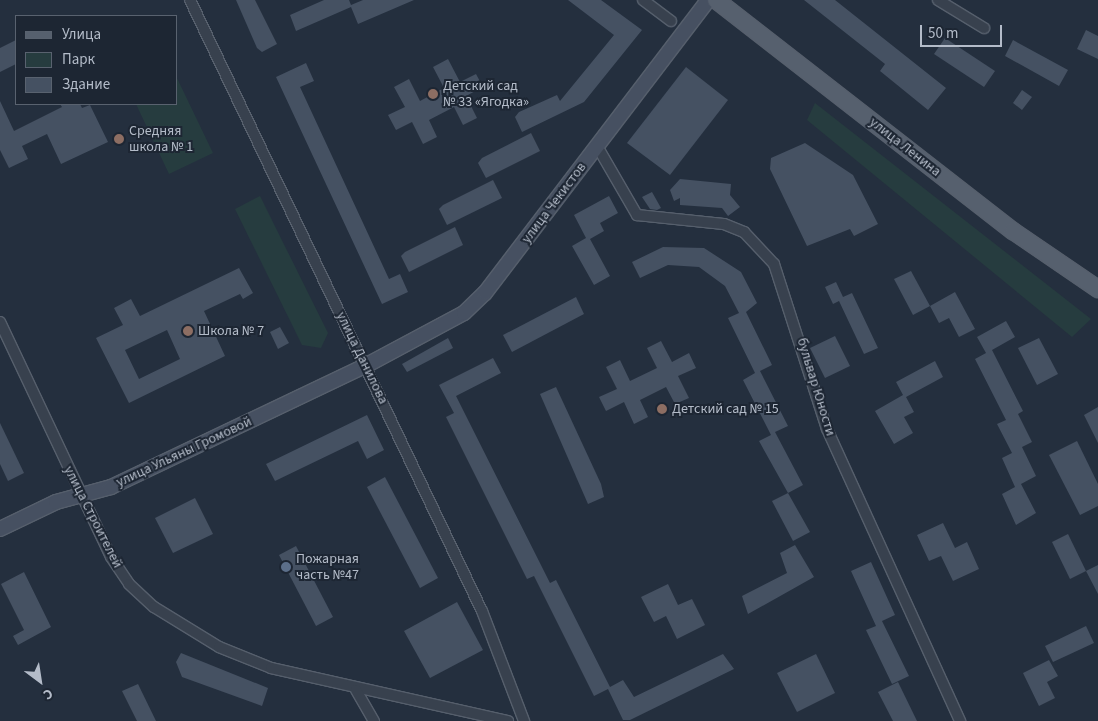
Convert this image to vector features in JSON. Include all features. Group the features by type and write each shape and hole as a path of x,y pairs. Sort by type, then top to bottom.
{"main road":[{"name":"улица Ленина","path":"716,0 1012,231 1092,285"}],"street":[{"name":"улица Данилова","path":"190,0 482,610 524,721"},
{"path":"643,0 671,21"},
{"name":"улица Чекистов","path":"365,366 473,306 708,0"},
{"path":"938,0 984,28"},
{"name":"бульвар Юности","path":"597,146 637,216 724,224 744,232 774,264 788,294 827,429 960,721"},
{"path":"1092,285 1098,298"},
{"name":"улица Строителей","path":"0,322 81,496 129,584 176,623 271,668 356,690 508,721"},
{"name":"улица Ульяны Громовой","path":"0,529 81,496 111,487 365,366"},
{"path":"356,690 374,721"}],"green space":[{"path":"178,80 213,153 169,174 136,105 178,105"},
{"path":"815,103 1091,319 1072,337 807,120"},
{"path":"260,196 328,333 321,348 302,345 235,209"}],"building":[{"path":"236,0 255,0 277,44 262,52 257,48"},
{"path":"324,0 349,0 351,5 363,0 414,0 358,24 351,7 296,31 290,15"},
{"path":"568,0 601,0 642,30 584,102 522,132 515,117 519,112 557,95 560,101 614,35"},
{"path":"804,0 835,0 946,88 928,110 880,71 885,64"},
{"path":"1086,30 1098,36 1098,59 1077,49"},
{"path":"945,38 995,71 984,87 934,54"},
{"path":"15,40 15,64 0,72 0,48"},
{"path":"1013,40 1068,70 1059,86 1005,56"},
{"path":"448,59 460,82 476,74 483,87 466,96 477,118 463,125 454,107 429,120 437,137 423,144 412,122 396,130 388,115 405,107 394,87 409,79 420,101 444,88 433,67"},
{"path":"306,63 314,81 300,87 389,279 400,274 408,292 382,304 276,77"},
{"path":"686,67 728,100 670,175 627,143"},
{"path":"1022,90 1032,97 1022,110 1013,103"},
{"path":"0,101 14,131 62,107 61,105 80,105 82,108 90,105 108,142 61,164 47,134 22,146 28,159 9,168 0,150"},
{"path":"531,133 540,151 486,178 478,163 482,158"},
{"path":"805,143 853,175 878,224 854,236 850,229 807,246 770,169 771,158"},
{"path":"680,179 731,184 730,195 740,207 728,216 722,208 680,205 680,198 674,201 670,190"},
{"path":"493,180 502,198 447,225 439,209 443,205"},
{"path":"652,192 661,208 657,210 650,209 642,197"},
{"path":"609,196 618,213 600,223 604,231 590,239 610,276 594,285 572,246 586,238 574,215"},
{"path":"455,227 463,245 409,272 401,256 405,252"},
{"path":"663,247 704,248 741,272 757,303 746,312 772,365 760,371 788,426 775,432 803,485 788,493 759,441 771,435 743,380 755,373 728,318 739,313 725,286 699,267 668,265 640,278 632,262"},
{"path":"239,268 253,293 243,299 240,294 204,311 225,356 129,403 96,338 123,325 114,308 131,299 140,316","holes":["167,330 180,359 139,379 125,350"]},
{"path":"911,271 930,306 913,315 894,279"},
{"path":"836,282 843,297 852,293 878,348 864,354 839,301 833,304 825,287"},
{"path":"955,292 975,329 959,337 949,318 939,323 930,306"},
{"path":"576,297 584,314 512,352 503,335"},
{"path":"1006,321 1015,337 992,350 1023,411 1018,414 1032,442 1022,447 1036,476 1021,484 1036,513 1016,525 1002,494 1015,487 1002,458 1012,453 997,424 1006,420 975,359 986,353 977,337"},
{"path":"280,327 289,343 278,349 270,332"},
{"path":"835,336 850,366 825,378 810,348"},
{"path":"448,338 453,348 407,372 402,364"},
{"path":"1039,338 1058,374 1037,385 1018,348"},
{"path":"661,341 672,362 689,353 696,368 678,376 689,398 675,404 666,387 640,400 648,417 634,424 624,402 606,411 599,397 617,389 606,367 620,360 630,381 657,368 647,348"},
{"path":"493,358 501,373 456,396 550,583 556,580 610,687 623,680 634,697 723,654 734,669 630,720 623,720 608,689 594,696 534,576 527,579 446,417 454,413 439,385"},
{"path":"935,361 943,377 906,397 914,412 904,417 913,433 894,444 875,411 903,395 896,382"},
{"path":"556,387 601,484 604,497 588,504 540,394"},
{"path":"1098,407 1098,443 1084,415"},
{"path":"367,415 384,450 367,459 358,441 275,481 266,464"},
{"path":"0,423 24,473 8,481 0,464"},
{"path":"1077,441 1098,484 1098,506 1080,515 1049,455"},
{"path":"385,477 438,578 420,588 367,487"},
{"path":"788,493 810,532 793,541 772,501"},
{"path":"195,498 213,534 173,553 155,518"},
{"path":"943,523 955,548 967,542 979,569 953,581 941,556 929,561 917,535"},
{"path":"1068,534 1086,571 1070,579 1052,542"},
{"path":"795,545 814,577 748,614 742,596 787,573 780,553"},
{"path":"296,546 333,617 316,626 279,555"},
{"path":"871,562 895,615 882,621 909,676 892,684 866,630 876,626 851,571"},
{"path":"1098,565 1098,594 1086,571"},
{"path":"24,572 51,627 18,645 13,636 24,630 1,584"},
{"path":"668,584 678,605 692,599 705,625 677,639 666,616 654,622 641,597"},
{"path":"457,602 483,650 430,678 404,631"},
{"path":"1086,626 1094,643 1053,662 1045,646"},
{"path":"181,653 268,688 262,706 182,677 176,662"},
{"path":"816,654 835,693 797,712 777,673"},
{"path":"1049,660 1058,676 1047,682 1055,698 1039,706 1023,673"},
{"path":"898,682 917,721 893,721 878,692"},
{"path":"138,684 156,721 137,721 122,691"}],"place":[{"name":"Детский сад № 33 «Ягодка»","path":"433,94"},
{"name":"Средняя школа № 1","path":"119,139"},
{"name":"Школа № 7","path":"188,331"},
{"name":"Детский сад № 15","path":"662,409"},
{"name":"Пожарная часть №47","path":"286,567"}]}
